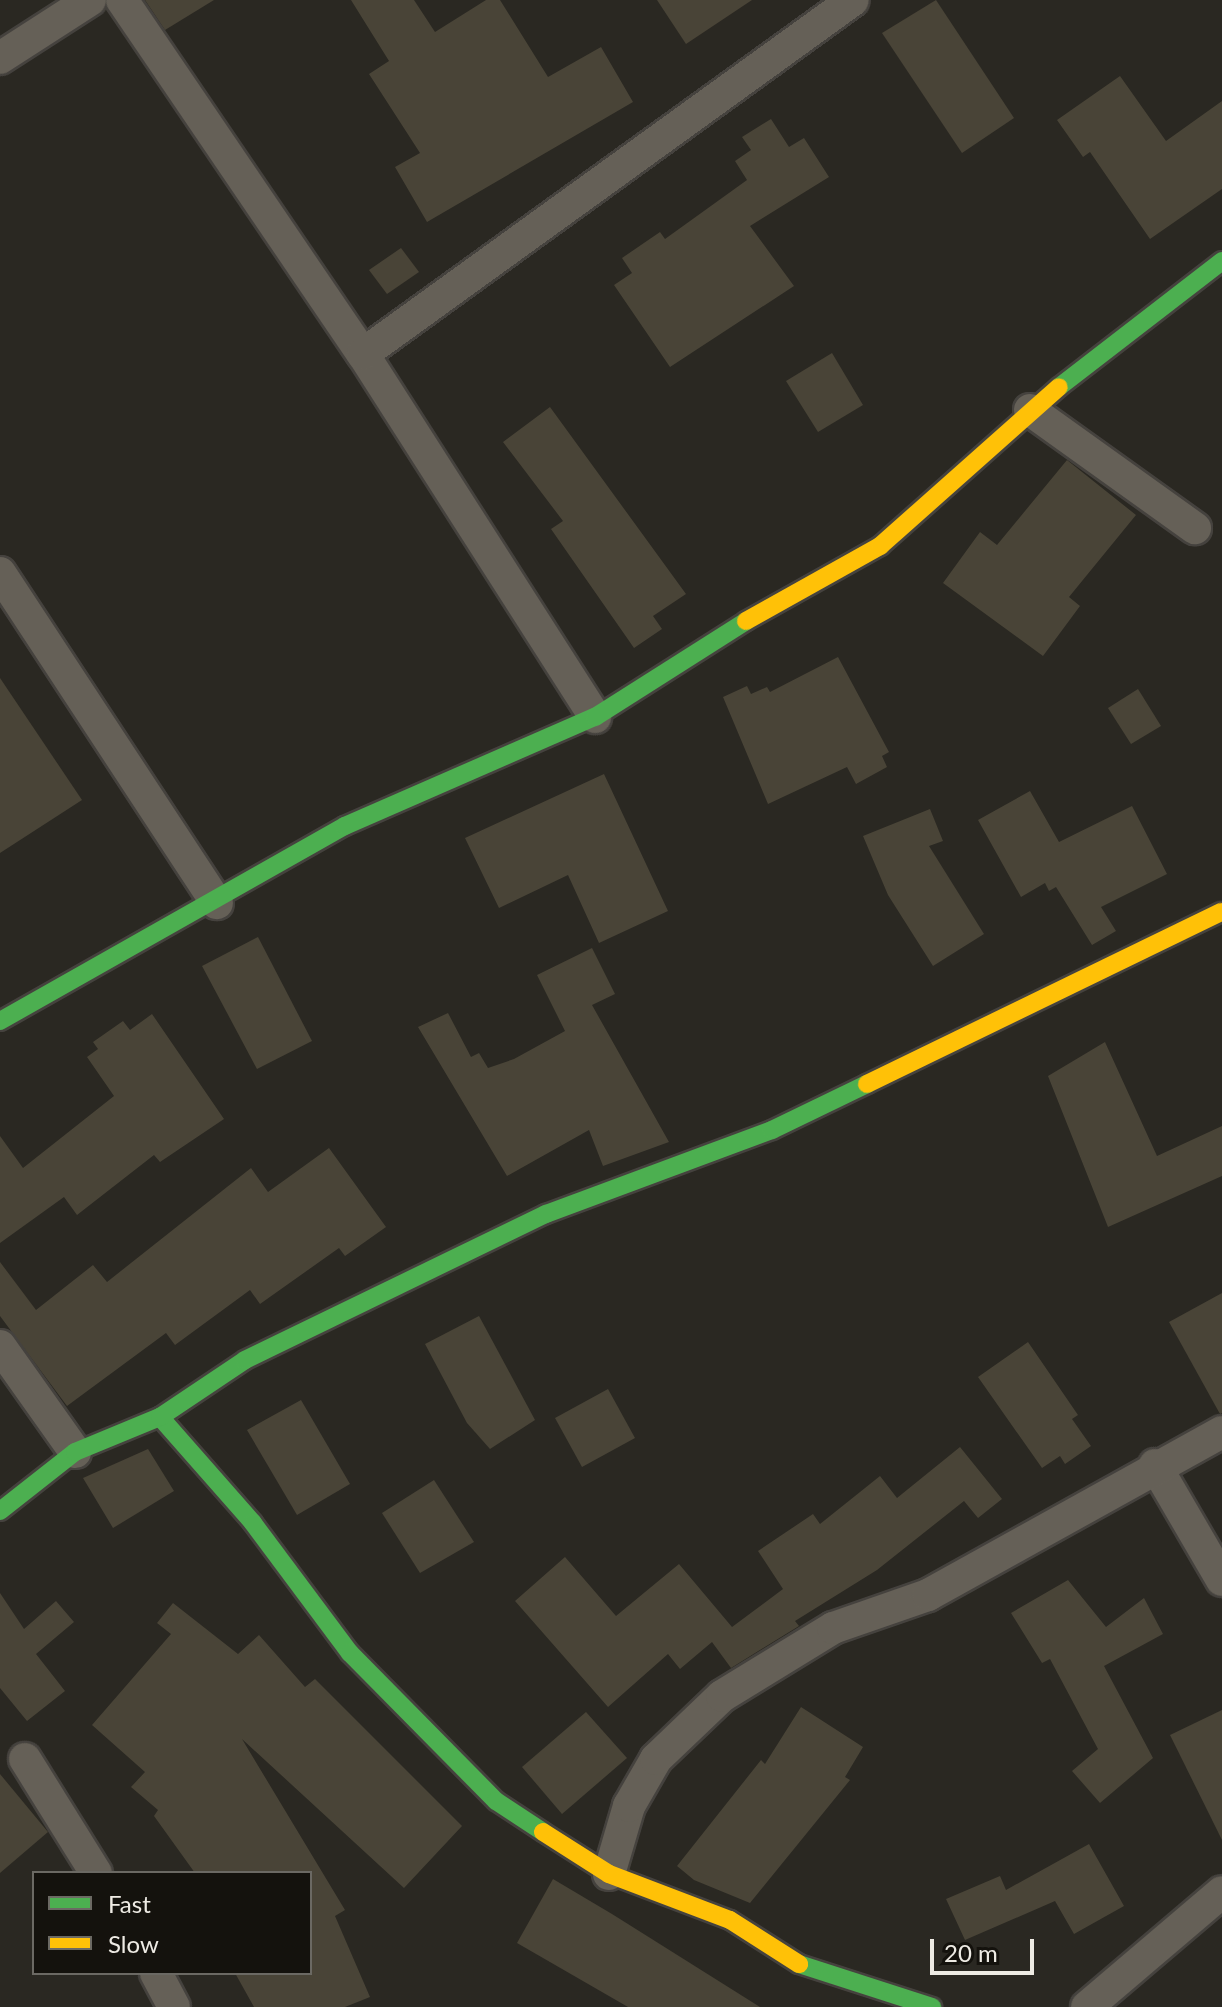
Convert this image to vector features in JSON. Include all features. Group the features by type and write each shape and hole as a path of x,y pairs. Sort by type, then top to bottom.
{"street":[{"path":"0,58 90,0"},
{"path":"122,0 363,354 595,717"},
{"path":"363,354 853,0"},
{"path":"0,1021 217,903 345,826 595,717 741,623 880,546 1030,410 1222,261"},
{"path":"1030,410 1195,528"},
{"path":"0,573 217,903"},
{"path":"0,1511 75,1452 160,1417 245,1360 546,1214 772,1130 1222,912"},
{"path":"0,1346 75,1452"},
{"path":"160,1417 253,1523 350,1653 496,1801 609,1874 730,1920 806,1968 932,2007"},
{"path":"609,1874 629,1806 656,1759 722,1696 833,1628 928,1595 1155,1465 1222,1432"},
{"path":"1155,1465 1222,1580"},
{"path":"25,1759 95,1871"},
{"path":"1087,2007 1222,1892"},
{"path":"157,1975 174,2007"}],"building":[{"path":"145,0 214,0 165,30"},
{"path":"351,0 414,0 435,32 486,0 500,0 548,77 601,47 633,102 427,222 395,167 420,153 369,74 389,61"},
{"path":"657,0 752,0 686,44"},
{"path":"936,0 1014,118 962,153 882,33"},
{"path":"1120,76 1166,141 1222,101 1222,189 1150,239 1090,152 1083,157 1057,120"},
{"path":"771,119 789,147 804,138 829,177 750,226 794,286 670,367 614,285 632,273 622,258 660,232 665,239 747,180 735,161 751,150 742,137"},
{"path":"401,248 419,272 387,294 369,270"},
{"path":"832,353 863,405 818,432 786,381"},
{"path":"550,407 686,594 653,616 662,629 634,648 551,529 563,521 503,442"},
{"path":"1067,460 1136,515 1069,597 1080,606 1043,656 943,583 980,532 997,545"},
{"path":"838,657 889,752 882,756 887,767 856,784 847,767 768,804 723,697 747,686 751,694 767,687 770,692"},
{"path":"0,678 82,800 0,853"},
{"path":"1138,689 1161,726 1131,744 1108,708"},
{"path":"604,774 668,911 599,943 568,875 499,908 465,838"},
{"path":"1030,791 1059,842 1132,806 1167,874 1101,907 1116,931 1092,945 1056,887 1049,891 1045,883 1021,897 978,820"},
{"path":"930,809 943,841 929,846 984,934 933,966 888,895 863,836"},
{"path":"258,937 312,1041 257,1069 202,966"},
{"path":"592,948 615,994 592,1005 669,1142 603,1166 589,1130 507,1176 418,1027 448,1013 471,1057 479,1053 488,1068 514,1059 565,1031 537,975"},
{"path":"152,1014 224,1119 160,1162 154,1155 77,1215 64,1197 0,1243 0,1136 23,1168 114,1096 87,1057 98,1049 93,1042 123,1021 130,1030"},
{"path":"1105,1042 1157,1156 1222,1126 1222,1176 1108,1227 1048,1076"},
{"path":"329,1148 386,1227 345,1256 339,1248 260,1304 250,1290 175,1345 166,1333 67,1406 0,1316 0,1262 36,1310 93,1265 107,1282 251,1168 268,1192"},
{"path":"1222,1293 1222,1413 1220,1414 1169,1322"},
{"path":"479,1316 535,1420 490,1449 467,1423 425,1344"},
{"path":"1028,1342 1078,1415 1072,1419 1091,1446 1065,1464 1060,1456 1042,1468 978,1377"},
{"path":"608,1389 635,1438 582,1467 555,1418"},
{"path":"301,1400 350,1484 297,1515 247,1430"},
{"path":"960,1447 1002,1499 978,1518 964,1501 877,1570 795,1621 799,1626 731,1668 712,1642 680,1669 668,1654 608,1707 515,1601 565,1557 616,1616 679,1564 732,1627 783,1589 758,1551 813,1514 820,1524 880,1476 897,1498"},
{"path":"148,1449 174,1491 113,1528 83,1478"},
{"path":"434,1480 474,1542 420,1573 382,1513"},
{"path":"1068,1580 1106,1627 1144,1598 1163,1634 1104,1666 1153,1758 1100,1803 1072,1771 1098,1749 1050,1659 1042,1663 1011,1613"},
{"path":"0,1593 24,1629 56,1601 74,1622 36,1654 65,1691 27,1721 0,1688"},
{"path":"173,1603 238,1654 259,1635 305,1687 315,1679 462,1826 404,1888 242,1739 345,1910 335,1916 370,1997 345,2007 254,2007 236,1975 312,1975 312,1871 194,1871 154,1816 158,1810 131,1787 145,1772 92,1725 171,1634 157,1623"},
{"path":"801,1707 863,1747 845,1777 850,1780 750,1903 694,1880 677,1866 761,1760 765,1764"},
{"path":"1222,1710 1222,1840 1170,1735"},
{"path":"586,1712 627,1758 562,1814 522,1767"},
{"path":"0,1774 48,1832 0,1873"},
{"path":"1089,1844 1124,1906 1074,1934 1055,1901 965,1940 946,1899 1000,1876 1006,1890"},
{"path":"553,1879 760,2007 628,2007 517,1943"}],"traffic: fast":[{"path":"1059,387 1222,261"},
{"path":"0,1021 345,826 595,717 746,621"},
{"path":"0,1511 75,1452 160,1417 245,1360 546,1214 772,1130 867,1084"},
{"path":"160,1417 253,1523 350,1653 496,1801 543,1832"},
{"path":"799,1964 932,2007"}],"traffic: slow":[{"path":"746,621 880,546 1059,387"},
{"path":"867,1084 1222,912"},
{"path":"543,1832 609,1874 730,1920 799,1964"}]}
